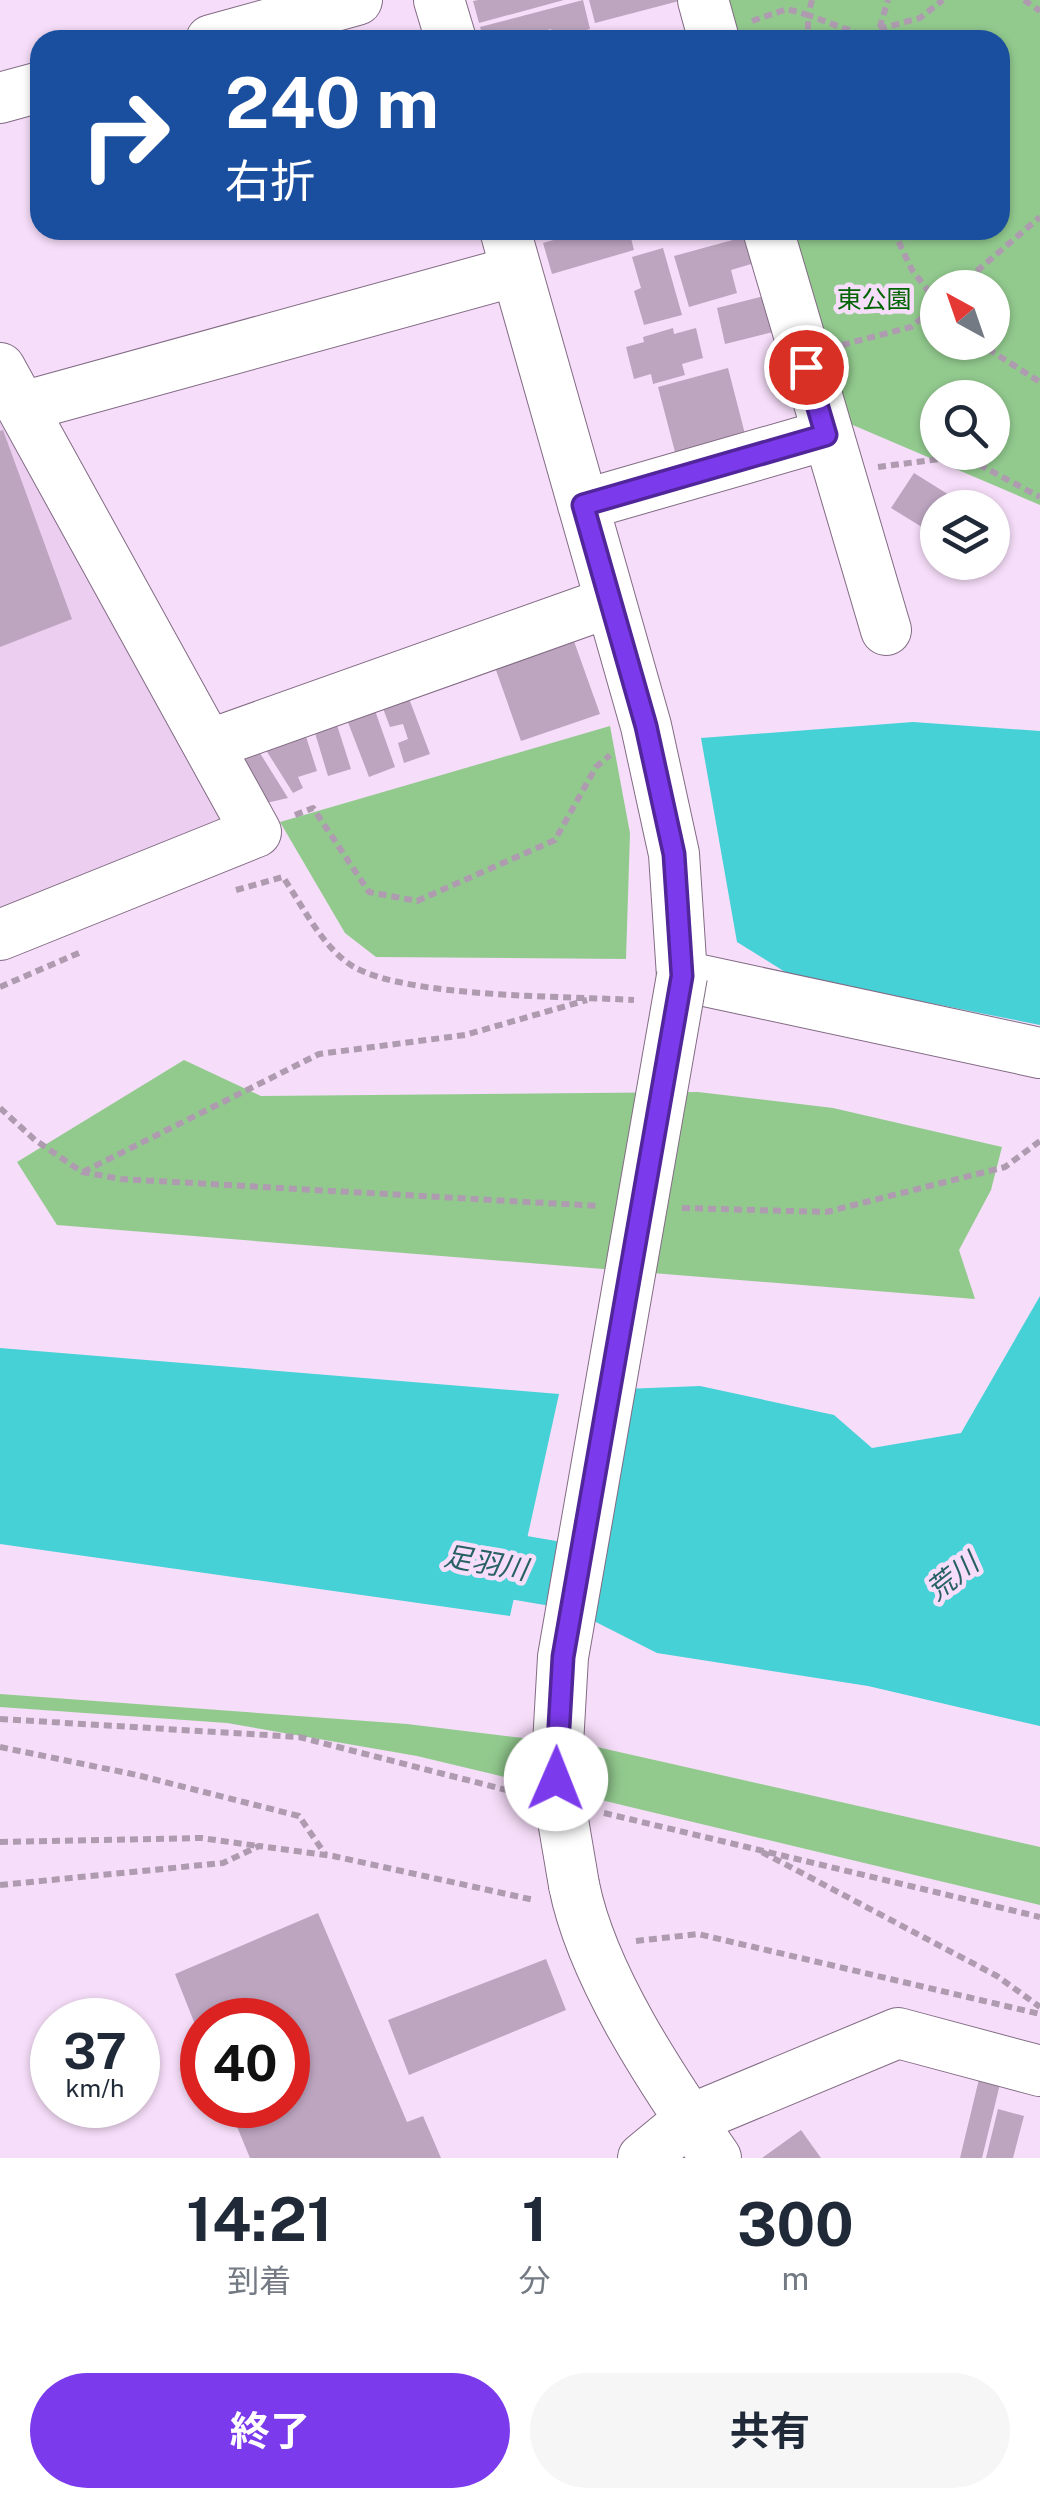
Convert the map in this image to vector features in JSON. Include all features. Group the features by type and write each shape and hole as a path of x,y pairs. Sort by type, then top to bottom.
{"street":[{"path":"248,30 357,0"},
{"path":"440,0 448,30"},
{"path":"0,98 30,90"},
{"path":"771,240 886,630"},
{"path":"0,935 256,832 11,388 511,250 646,726 674,854 666,988 563,1657 556,1779 582,1914 702,2139"},
{"path":"583,505 831,454"},
{"path":"208,745 610,602"},
{"path":"666,988 1040,1053"},
{"path":"643,2158 702,2139 898,2033 1040,2071"}],"path":[{"path":"808,30 812,0"},
{"path":"879,29 888,0"},
{"path":"879,29 920,18 943,0"},
{"path":"1024,0 1040,11"},
{"path":"710,24 788,10 849,30"},
{"path":"978,270 1040,217"},
{"path":"898,240 920,280"},
{"path":"839,345 911,326 920,318"},
{"path":"1006,360 1040,382"},
{"path":"831,454 962,456 1040,497"},
{"path":"256,832 313,808 370,892 417,901 555,840 596,767 646,726"},
{"path":"226,892 283,877 326,938 352,966 389,980 482,992 596,998"},
{"path":"0,987 89,948"},
{"path":"82,1172 319,1054 465,1035 596,998 666,988"},
{"path":"0,1108 35,1140 82,1172 121,1179 619,1206"},
{"path":"676,1208 826,1212 1005,1167 1038,1141"},
{"path":"0,1748 138,1775 299,1816 326,1855"},
{"path":"0,1842 201,1838 326,1855 1040,2011"},
{"path":"0,1885 223,1863 260,1846"},
{"path":"752,1846 997,1976 1040,2011"}],"shaded area":[{"path":"0,409 229,824 0,921"}],"green space":[{"name":"東公園","path":"721,0 1040,0 1040,505 958,470 1010,470 1010,380 920,380 920,454 841,420 790,240 1010,240 1010,30 730,30"},
{"path":"610,726 630,833 626,959 376,957 345,933 280,822"},
{"path":"184,1060 261,1096 698,1092 833,1108 1002,1147 991,1190 959,1250 975,1299 57,1225 17,1162"},
{"path":"0,1694 407,1724 597,1747 1040,1847 1040,1905 417,1756 227,1723 0,1707"}],"water":[{"path":"913,722 1040,731 1040,1025 790,975 737,942 701,738"},
{"name":"荒川","path":"1040,1296 1040,1726 868,1686 657,1653 582,1615 624,1389 700,1386 834,1415 872,1448 961,1433"},
{"path":"0,1348 559,1394 510,1616 0,1544"}],"building":[{"path":"478,0 564,0 479,23 473,1"},
{"path":"583,0 590,29 481,30 480,27"},
{"path":"589,0 679,0 679,1 595,23"},
{"path":"632,240 634,250 552,274 543,243"},
{"path":"733,240 752,240 758,262 731,270 737,293 689,307 674,256"},
{"path":"663,248 682,315 644,325 634,291 641,288 632,257"},
{"path":"768,295 777,331 725,344 717,308"},
{"path":"673,328 674,334 696,328 703,358 682,364 685,375 653,384 651,374 634,379 626,347"},
{"path":"728,368 745,434 675,452 658,387"},
{"path":"3,430 72,619 0,647 0,431"},
{"path":"914,473 941,490 920,490 920,526 891,508"},
{"path":"570,630 600,714 521,741 491,656"},
{"path":"405,688 430,754 404,763 398,743 408,739 403,724 390,727 379,698"},
{"path":"372,702 395,767 369,777 344,712"},
{"path":"302,724 317,771 298,777 303,788 293,793 259,739"},
{"path":"337,725 351,769 328,776 315,733"},
{"path":"253,742 288,798 266,803 236,753"},
{"path":"318,1913 407,2122 423,2116 441,2158 250,2158 238,2128 310,2128 310,1998 185,1998 175,1974"},
{"path":"546,1959 566,2010 409,2075 388,2020"},
{"path":"979,2079 1000,2084 982,2158 960,2158"},
{"path":"998,2109 1024,2116 1013,2158 986,2158"},
{"path":"801,2130 821,2158 762,2158"}],"waterway":[{"name":"足羽川","path":"434,1553 638,1588"}],"route":[{"path":"556,1779 563,1657 682,976 674,854 646,726 583,505 826,435 806,367"}]}
